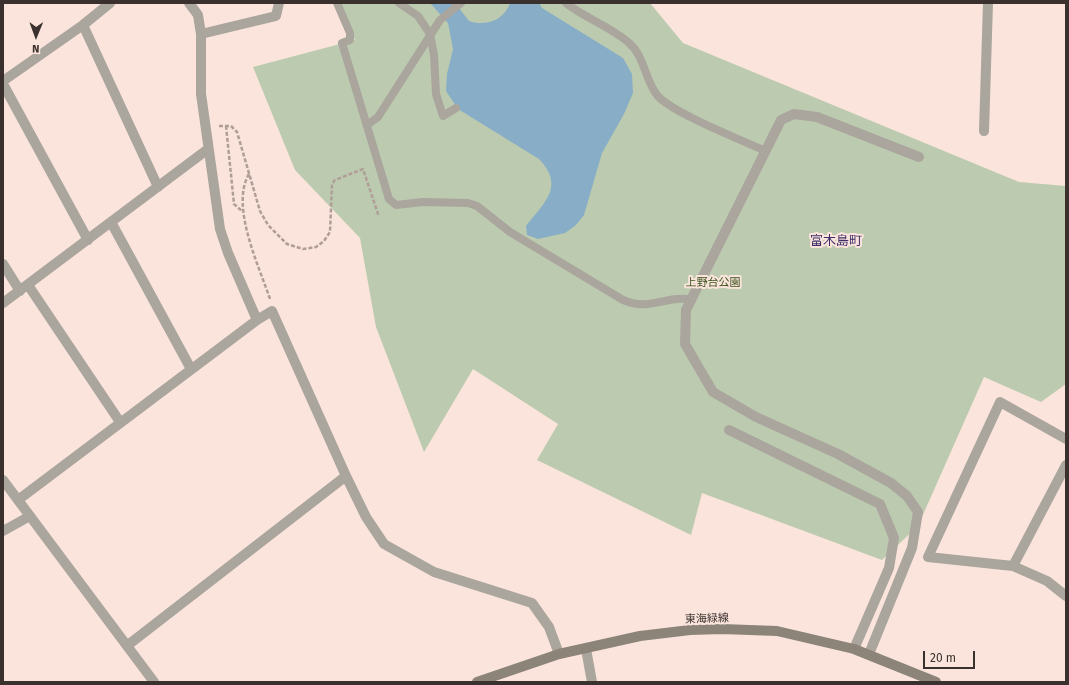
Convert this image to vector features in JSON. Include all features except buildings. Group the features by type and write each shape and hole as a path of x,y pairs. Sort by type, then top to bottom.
{"main road":[{"name":"東海緑線","path":"477,682 559,654 640,636 690,630 722,629 777,631 854,649 936,682"}],"street":[{"path":"3,81 83,25 110,3"},
{"path":"189,3 198,15 201,34 201,94 220,229 228,253 257,320"},
{"path":"201,34 276,16 279,3"},
{"path":"984,131 988,3"},
{"path":"83,25 158,187"},
{"path":"3,84 88,240"},
{"path":"869,654 912,548 918,512 908,496 891,483 838,454 756,417 712,392 685,344 686,310 722,241 781,120 794,114 804,114 832,121 919,157"},
{"path":"3,304 208,149"},
{"path":"111,222 191,370"},
{"path":"3,264 24,288 120,422"},
{"path":"18,500 257,320 272,311 346,476 366,517 384,544 434,572 532,603 548,627 559,654"},
{"path":"1066,439 1000,402 928,557 1013,566 1047,581 1066,596"},
{"path":"729,430 880,504 894,538 889,568 854,649"},
{"path":"1013,566 1066,465"},
{"path":"128,645 346,476"},
{"path":"3,480 128,645 154,682"},
{"path":"3,531 30,516"},
{"path":"586,649 592,682"}],"lane":[{"path":"336,3 350,33 350,40 342,43 389,199 396,205 423,202 472,204 486,211 510,232 631,304 645,305 683,298 692,300"},
{"path":"399,3 418,16 430,34 434,55 436,94 443,116 456,108"},
{"path":"367,125 381,113 440,20 461,3"},
{"path":"566,3 629,42 641,57 652,86 658,96 685,114 765,151"}],"path":[{"path":"226,126 234,204 243,212"},
{"path":"205,127 231,126 237,132 260,210 268,225 283,241 294,248 303,249 316,247 324,241 330,232 332,184 335,180 363,169 380,217"},
{"path":"249,174 244,182 243,219 271,302 272,311"}],"green space":[{"name":"上野台公園","path":"337,3 650,3 683,43 1019,182 1066,186 1066,384 1041,402 984,377 918,526 882,560 702,493 691,535 537,460 558,424 473,369 424,452 376,327 360,238 295,170 253,67 355,40"}],"water":[{"path":"430,3 455,3 469,21 481,23 494,21 499,18 504,14 510,3 539,3 542,8 623,58 632,74 633,93 624,114 602,153 584,215 576,225 565,233 538,239 527,235 526,226 540,209 549,194 551,177 539,159 458,109 446,91 447,74 453,49 448,23"}],"district":[{"name":"富木島町","path":"836,241"}]}
